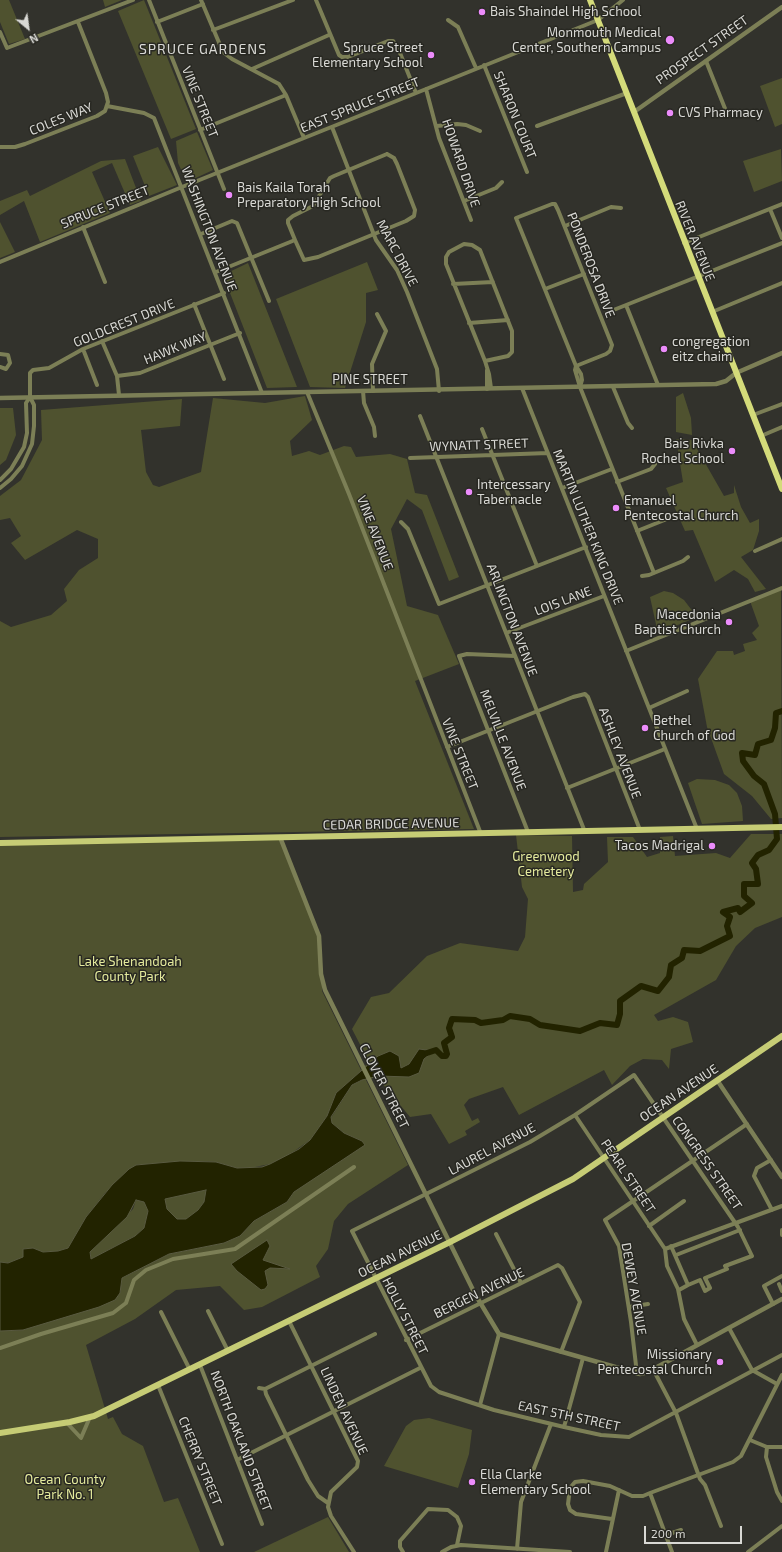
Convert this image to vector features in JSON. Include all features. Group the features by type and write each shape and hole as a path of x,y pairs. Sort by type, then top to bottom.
{"highway":[{"name":"RIVER AVENUE","path":"590,0 684,243 761,436 779,473 782,489"}],"main road":[{"name":"CEDAR BRIDGE AVENUE","path":"0,843 698,830 782,827"},
{"name":"OCEAN AVENUE","path":"0,1433 66,1423 90,1417 190,1370 450,1242 573,1178 782,1036"}],"street":[{"path":"0,32 7,48 134,0"},
{"name":"VINE STREET","path":"149,0 224,189"},
{"path":"213,30 293,0"},
{"path":"316,0 336,53 342,58 348,57 388,41 393,41 398,48 416,93"},
{"name":"EAST SPRUCE STREET","path":"218,173 598,20 623,0"},
{"path":"157,22 202,2 219,45 226,56 279,84 286,95 304,138"},
{"name":"PROSPECT STREET","path":"634,112 782,7"},
{"path":"448,20 458,27 476,68"},
{"name":"COLES WAY","path":"0,147 15,147 25,144 102,114 108,106 106,93 78,22"},
{"path":"252,69 329,35"},
{"path":"706,61 726,111"},
{"name":"SHARON COURT","path":"484,65 527,172"},
{"name":"HOWARD DRIVE","path":"426,89 444,152 471,220"},
{"path":"537,126 627,93"},
{"path":"200,130 286,95"},
{"name":"WASHINGTON AVENUE","path":"108,106 144,113 154,118 240,333 262,393"},
{"path":"437,126 457,124 466,125 480,131"},
{"name":"MARC DRIVE","path":"332,127 379,246 397,270 407,292 437,369 439,391"},
{"path":"391,155 396,164 415,214 412,218 374,234 308,260 304,260 301,256 288,220 313,206 330,178 381,156 391,155"},
{"name":"SPRUCE STREET","path":"0,262 218,173"},
{"path":"464,202 496,188 502,182"},
{"name":"PONDEROSA DRIVE","path":"576,366 606,354 612,349 584,274 555,204 547,205 516,218 576,366 580,387 654,573"},
{"path":"684,243 782,204"},
{"path":"564,226 611,207 621,208"},
{"path":"770,209 782,238"},
{"path":"201,234 232,221 235,222 268,301"},
{"path":"84,227 104,282"},
{"path":"216,272 295,240"},
{"path":"606,313 782,243"},
{"path":"485,361 508,356 512,352 512,331 480,250 472,245 464,244 449,252 446,257 446,264 485,361 489,374 489,388"},
{"path":"545,289 584,274"},
{"path":"453,284 493,282"},
{"path":"712,312 782,283"},
{"name":"GOLDCREST DRIVE","path":"30,397 32,372 49,368 83,349 224,293"},
{"path":"194,304 224,379"},
{"path":"626,305 658,385"},
{"path":"373,391 372,364 386,331 377,314"},
{"path":"469,323 508,320"},
{"name":"HAWK WAY","path":"117,376 137,374 240,333"},
{"path":"102,341 117,376 119,396"},
{"path":"83,349 97,385"},
{"name":"PINE STREET","path":"0,398 363,390 439,391 489,388 716,384 726,381 736,373 782,353"},
{"path":"0,354 8,355 10,363 6,369 0,367"},
{"path":"613,386 628,423 632,428"},
{"name":"MARTIN LUTHER KING DRIVE","path":"522,388 698,830"},
{"path":"363,390 364,403 374,427 375,436"},
{"name":"VINE AVENUE","path":"307,392 349,494 421,683"},
{"path":"0,488 6,483 22,466 32,444 34,405 30,397 26,403 27,433 24,447 18,458 1,479 6,483"},
{"path":"753,415 782,404"},
{"name":"ARLINGTON AVENUE","path":"420,416 585,832"},
{"path":"761,436 782,428"},
{"path":"482,429 536,566"},
{"name":"WYNATT STREET","path":"410,458 548,454"},
{"path":"617,482 651,469 655,464"},
{"path":"562,488 612,468"},
{"path":"637,531 672,517"},
{"path":"401,522 408,529 438,604 586,547"},
{"path":"755,551 782,539"},
{"path":"642,576 654,573 684,561 688,557"},
{"path":"626,651 782,588"},
{"name":"LOIS LANE","path":"506,633 604,596"},
{"name":"MELVILLE AVENUE","path":"515,656 467,654 459,656 528,832"},
{"name":"VINE STREET","path":"421,683 481,834"},
{"path":"649,708 686,691"},
{"name":"ASHLEY AVENUE","path":"537,712 573,697 585,694 588,697 640,830"},
{"path":"446,747 537,712"},
{"path":"567,788 665,749"},
{"name":"CLOVER STREET","path":"280,837 319,936 322,974 325,990 426,1195 481,1303 499,1334"},
{"name":"LAUREL AVENUE","path":"353,1230 530,1142 575,1115 634,1075"},
{"name":"CONGRESS STREET","path":"634,1075 736,1223 752,1256 726,1266 727,1269 705,1278"},
{"path":"717,1080 782,1177"},
{"name":"PEARL STREET","path":"575,1115 665,1249"},
{"path":"633,1201 747,1124"},
{"path":"771,1160 757,1168 754,1176 772,1210"},
{"path":"0,1348 113,1313 126,1302 134,1280 146,1270 173,1259 235,1249 354,1167"},
{"name":"DEWEY AVENUE","path":"633,1201 607,1218 605,1222 619,1246 629,1307 637,1374"},
{"path":"649,1226 684,1201"},
{"path":"697,1345 684,1319 679,1290 667,1266 665,1249 782,1206"},
{"name":"HOLLY STREET","path":"353,1230 352,1231 420,1368 433,1388"},
{"path":"676,1255 740,1230"},
{"path":"782,1230 782,1235"},
{"path":"496,1234 521,1283"},
{"path":"671,1246 676,1255 674,1256 688,1285"},
{"name":"BERGEN AVENUE","path":"406,1340 558,1265 560,1266 580,1302 561,1352"},
{"path":"773,1304 765,1288 765,1284 782,1276"},
{"path":"679,1290 688,1285 700,1280 705,1278 710,1288 705,1291 700,1280"},
{"path":"778,1284 782,1291"},
{"path":"480,1405 499,1334 637,1374 644,1374 782,1299"},
{"path":"629,1307 648,1304"},
{"path":"208,1311 228,1351"},
{"path":"161,1312 190,1370"},
{"name":"LINDEN AVENUE","path":"289,1321 356,1455 358,1464 332,1492 328,1503"},
{"path":"729,1328 753,1371 777,1384"},
{"path":"259,1388 265,1389 376,1334"},
{"name":"EAST 5TH STREET","path":"433,1388 439,1392 480,1405 551,1424 601,1435 629,1437 782,1355"},
{"path":"564,1427 582,1358"},
{"name":"NORTH OAKLAND STREET","path":"200,1365 262,1524"},
{"path":"237,1460 420,1368"},
{"path":"653,1369 676,1413 699,1474 705,1485 721,1526"},
{"path":"612,1519 576,1514 570,1510 568,1504 570,1488 575,1482 582,1481 610,1486 632,1496 643,1496 737,1460 742,1456 782,1375"},
{"name":"CHERRY STREET","path":"158,1385 222,1544"},
{"path":"265,1389 266,1394 315,1493 328,1503 328,1510 331,1516 354,1552"},
{"path":"66,1423 81,1438 90,1417"},
{"path":"517,1549 521,1502 551,1424"},
{"path":"750,1440 767,1447 782,1448"},
{"path":"767,1447 766,1457 777,1492 782,1500"},
{"path":"606,1552 619,1490"},
{"path":"650,1493 672,1552"},
{"path":"403,1552 400,1547 400,1541 428,1509 448,1510 457,1517 461,1526 457,1545"},
{"path":"748,1552 780,1527 782,1534"},
{"path":"666,1535 681,1530"},
{"path":"442,1552 457,1545 570,1552"}],"green space":[{"path":"0,0 9,0 25,39 9,44 0,22"},
{"path":"103,0 122,0 105,7"},
{"path":"144,0 196,129 171,139 118,11"},
{"path":"782,78 782,124 775,127 760,86"},
{"path":"197,132 213,170 187,182 178,163 176,141"},
{"path":"158,147 177,185 149,196 133,156"},
{"path":"781,149 782,181 754,192 743,161"},
{"path":"125,159 141,201 130,205 112,163 92,172 110,213 40,242 24,201 0,215 0,201 27,190 30,196 101,161"},
{"path":"0,222 15,252 0,258"},
{"path":"367,262 378,290 366,293 366,322 345,388 310,387 276,299"},
{"path":"248,263 297,387 267,388 223,275"},
{"path":"683,393 691,418 692,435 676,432 676,397"},
{"path":"305,396 312,420 290,441 292,456 309,451 320,455 344,446 351,447 356,457 390,454 407,459 415,493 427,495 459,577 449,581 422,510 407,499 391,529 407,606 438,615 459,664 415,681 474,829 0,837 0,621 11,627 51,615 67,601 64,589 79,570 98,558 98,539 77,530 25,560 11,543 21,536 10,518 0,520 0,496 21,480 42,440 41,410 182,399 180,426 141,430 146,472 153,485 159,487 201,472 213,398 265,403"},
{"path":"0,408 13,408 16,435 6,460 0,465"},
{"path":"676,439 692,440 724,496 734,493 734,485 741,507 750,523 759,519 759,531 753,550 741,557 766,589 755,592 748,579 734,570 715,582 693,530 685,531 666,488 683,482"},
{"path":"781,586 782,818 771,819 752,796 724,774 707,727 698,679 717,651 733,651 734,655 745,651 743,644 757,640 752,633 759,626 750,601"},
{"path":"664,591 673,593 684,600 697,617 661,632 657,629 650,597"},
{"path":"697,779 715,780 729,785 737,793 742,806 743,821 702,824 688,783"},
{"path":"751,834 782,834 782,917 755,928 736,946 716,980 654,1015 658,1021 673,1017 688,1022 693,1042 671,1049 669,1069 662,1060 643,1059 630,1066 612,1085 604,1070 519,1115 503,1087 469,1099 464,1105 472,1121 478,1118 480,1122 465,1131 467,1135 449,1144 431,1114 410,1117 377,1077 366,1080 408,1165 348,1204 334,1221 328,1249 316,1266 320,1277 262,1307 244,1310 220,1286 176,1290 135,1319 86,1345 108,1419 113,1417 122,1434 143,1446 164,1502 178,1498 200,1552 0,1552 0,1331 23,1330 120,1293 122,1278 169,1254 224,1243 240,1236 254,1221 287,1202 294,1192 362,1141 344,1133 332,1123 331,1118 352,1085 362,1080 370,1064 336,1093 327,1116 310,1140 286,1157 270,1164 250,1168 237,1168 216,1162 197,1161 136,1165 105,1193 86,1217 68,1248 58,1251 42,1252 33,1248 23,1249 23,1257 8,1263 0,1262 0,843 280,837 316,929 323,982 322,991 361,1070 369,1062 352,1029 371,997 389,993 427,956 460,943 518,951 525,937 528,899 522,887 516,835 572,836 573,892 583,890 584,884 608,862 607,837 633,837 647,857 660,853 660,837 673,836 675,856 716,853 730,858"},
{"path":"207,1189 204,1202 198,1211 186,1219 177,1219 167,1209 164,1199"},
{"path":"136,1200 144,1202 148,1211 144,1228 135,1236 91,1259 90,1252 133,1209"},
{"path":"429,1418 472,1430 469,1454 458,1488 384,1466 406,1426 414,1420"},
{"path":"328,1517 349,1552 254,1552"}],"shaded area":[{"path":"419,1049 434,1051 424,1059 419,1073 409,1077 379,1076 362,1080 352,1085 331,1117 332,1123 344,1133 362,1141 365,1145 294,1192 287,1202 254,1221 240,1236 224,1243 169,1254 122,1278 120,1293 115,1300 99,1307 23,1330 0,1331 0,1262 8,1263 23,1257 23,1249 33,1248 43,1252 58,1251 68,1248 86,1217 112,1185 129,1169 136,1165 180,1161 216,1162 237,1168 262,1167 270,1164 299,1149 310,1140 327,1116 336,1093 378,1056 390,1051 399,1056 401,1068 409,1064","holes":["206,1190 204,1202 198,1210 186,1219 177,1219 167,1209 165,1199","136,1200 144,1202 148,1211 144,1228 135,1236 91,1259 90,1252 127,1217"]},
{"path":"267,1240 270,1246 263,1260 290,1269 270,1268 265,1271 268,1285 265,1289 261,1290 237,1271 231,1264"}],"waterway":[{"path":"427,1053 436,1050 442,1056 446,1056 447,1054 444,1043 452,1037 449,1028 452,1019 475,1020 481,1023 503,1020 510,1016 530,1019 540,1025 580,1031 600,1023 617,1025 620,1014 620,1001 641,986 658,991 669,977 671,965 682,958 684,950 700,951 730,936 727,926 730,917 723,912 738,908 740,912 752,903 744,896 744,884 758,884 756,869 752,863 758,855 769,850 777,839 775,814 764,784 754,776 743,761 742,753 755,755 758,744 771,740 775,728 776,713 782,711"}],"place":[{"name":"Bais Shaindel High School","path":"482,12"},
{"name":"Monmouth Medical Center, Southern Campus","path":"670,40"},
{"name":"Spruce Street Elementary School","path":"431,55"},
{"name":"CVS Pharmacy","path":"670,113"},
{"name":"Bais Kaila Torah Preparatory High School","path":"229,195"},
{"name":"congregation eitz chaim","path":"664,349"},
{"name":"Bais Rivka Rochel School","path":"732,451"},
{"name":"Intercessary Tabernacle","path":"469,492"},
{"name":"Emanuel Pentecostal Church","path":"616,508"},
{"name":"Macedonia Baptist Church","path":"729,622"},
{"name":"Bethel Church of God","path":"645,728"},
{"name":"Tacos Madrigal","path":"712,846"},
{"name":"Missionary Pentecostal Church","path":"720,1362"},
{"name":"Ella Clarke Elementary School","path":"472,1482"}],"district":[{"name":"SPRUCE GARDENS","path":"203,49"}],"park label":[{"name":"Greenwood Cemetery","path":"546,864"},
{"name":"Lake Shenandoah County Park","path":"130,970"},
{"name":"Ocean County Park No. 1","path":"65,1488"}]}
